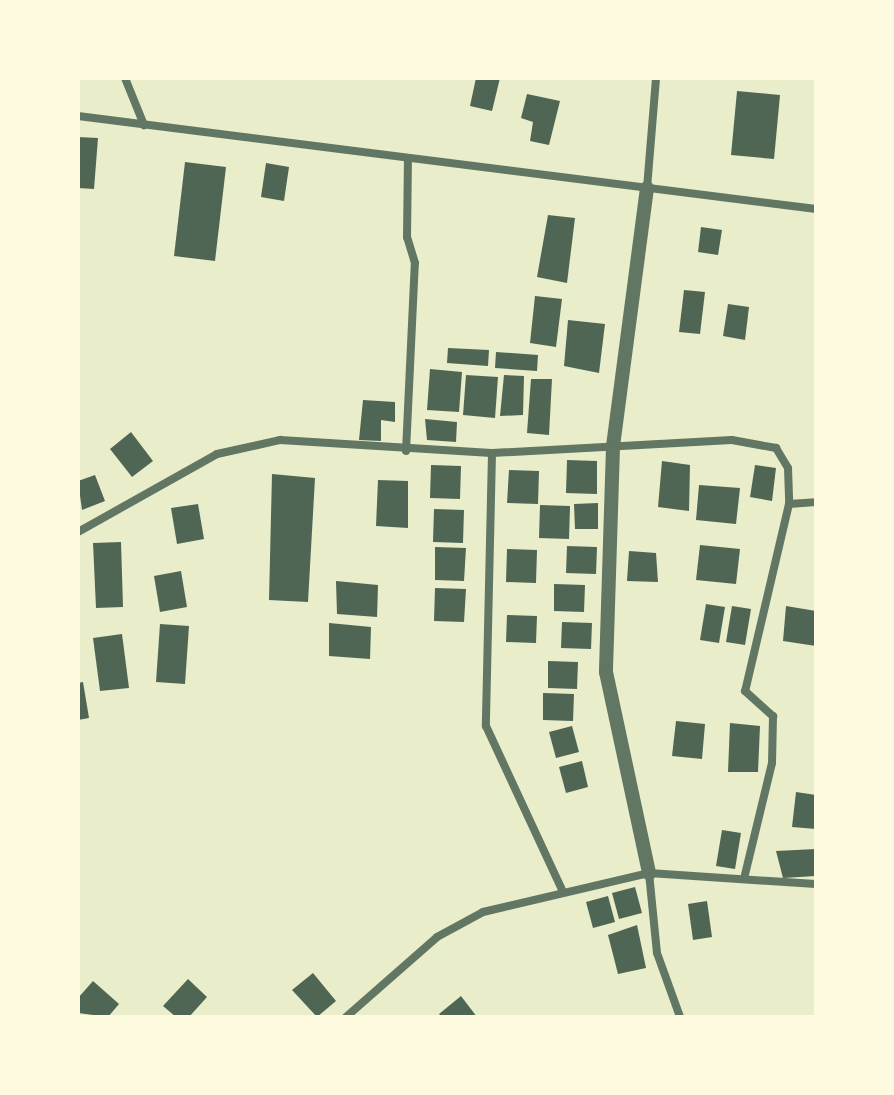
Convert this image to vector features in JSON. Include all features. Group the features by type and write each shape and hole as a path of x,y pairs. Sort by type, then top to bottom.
{"street":[{"path":"125,78 144,125"},
{"path":"656,78 647,188 613,447 606,672 649,873 657,953 680,1017"},
{"path":"78,116 816,209"},
{"path":"406,451 415,263 407,237 408,159"},
{"path":"78,532 217,454 280,440 406,451 492,453 763,443 788,468 789,504 745,691 773,716 772,763 744,879"},
{"path":"492,453 486,726 562,890"},
{"path":"789,504 816,502"},
{"path":"346,1017 437,937 483,912 562,890 649,873 816,884"}],"building":[{"path":"476,78 500,78 492,111 470,106"},
{"path":"737,91 780,95 774,159 731,155"},
{"path":"527,94 560,101 549,145 530,141 533,122 521,118"},
{"path":"78,137 98,138 94,189 78,188"},
{"path":"185,162 226,167 215,261 174,256"},
{"path":"266,163 289,167 284,201 261,197"},
{"path":"548,215 575,218 567,283 537,277"},
{"path":"701,227 722,230 718,255 698,252"},
{"path":"684,290 705,292 700,334 679,332"},
{"path":"535,296 562,299 556,347 530,343"},
{"path":"728,304 749,307 745,340 723,336"},
{"path":"568,320 605,324 599,373 564,366"},
{"path":"448,348 489,350 488,366 447,363"},
{"path":"496,352 538,355 537,371 495,368"},
{"path":"430,369 462,372 459,412 427,410"},
{"path":"466,375 498,377 495,418 463,415"},
{"path":"504,375 524,376 523,415 500,416"},
{"path":"531,379 552,379 549,435 527,433"},
{"path":"363,400 395,402 395,422 381,420 381,441 359,440"},
{"path":"425,419 457,422 456,442 427,440"},
{"path":"131,432 153,461 132,477 110,449"},
{"path":"567,460 597,461 597,494 566,493"},
{"path":"662,461 690,465 689,511 658,507"},
{"path":"431,465 461,466 460,499 430,498"},
{"path":"755,465 776,468 772,501 750,497"},
{"path":"509,470 539,471 538,504 507,503"},
{"path":"272,474 315,478 308,602 269,600"},
{"path":"95,475 105,501 82,510 78,481"},
{"path":"378,480 408,481 408,528 376,526"},
{"path":"699,485 740,488 736,524 696,520"},
{"path":"598,503 598,529 575,529 574,504"},
{"path":"198,504 204,539 177,544 171,508"},
{"path":"540,505 570,506 569,539 539,538"},
{"path":"434,509 464,510 463,543 433,542"},
{"path":"121,542 123,607 96,608 93,543"},
{"path":"700,545 740,549 736,584 696,580"},
{"path":"567,546 597,547 596,574 566,573"},
{"path":"435,547 466,548 464,581 435,580"},
{"path":"507,549 537,550 536,583 506,582"},
{"path":"629,551 656,553 658,582 627,581"},
{"path":"181,571 187,607 160,612 154,576"},
{"path":"336,581 378,585 377,617 337,614"},
{"path":"554,584 585,585 584,612 554,611"},
{"path":"435,588 466,589 464,622 434,621"},
{"path":"706,604 725,607 719,643 700,640"},
{"path":"732,606 751,609 745,645 726,642"},
{"path":"786,606 816,611 816,646 783,641"},
{"path":"507,615 537,616 536,643 506,642"},
{"path":"562,622 592,623 591,649 561,648"},
{"path":"329,623 371,627 370,659 329,656"},
{"path":"160,624 189,626 185,684 156,682"},
{"path":"122,634 129,688 100,691 93,638"},
{"path":"548,661 578,662 577,689 548,688"},
{"path":"83,682 89,718 78,720 78,683"},
{"path":"543,693 574,694 573,721 543,720"},
{"path":"676,721 705,724 702,759 672,756"},
{"path":"730,723 760,726 758,772 728,772"},
{"path":"572,726 579,752 556,758 549,732"},
{"path":"582,761 588,787 566,793 559,767"},
{"path":"796,792 816,795 816,829 792,827"},
{"path":"722,830 741,833 735,869 716,866"},
{"path":"816,849 816,876 783,878 776,851"},
{"path":"635,887 642,913 619,919 612,893"},
{"path":"608,896 615,922 593,928 586,902"},
{"path":"707,901 712,937 693,940 688,904"},
{"path":"637,925 646,968 618,974 608,935"},
{"path":"313,973 336,1001 317,1017 292,990"},
{"path":"188,979 207,997 189,1017 176,1017 163,1006"},
{"path":"93,981 119,1004 108,1017 78,1013 78,998"},
{"path":"461,996 477,1017 442,1017 439,1014"}]}
